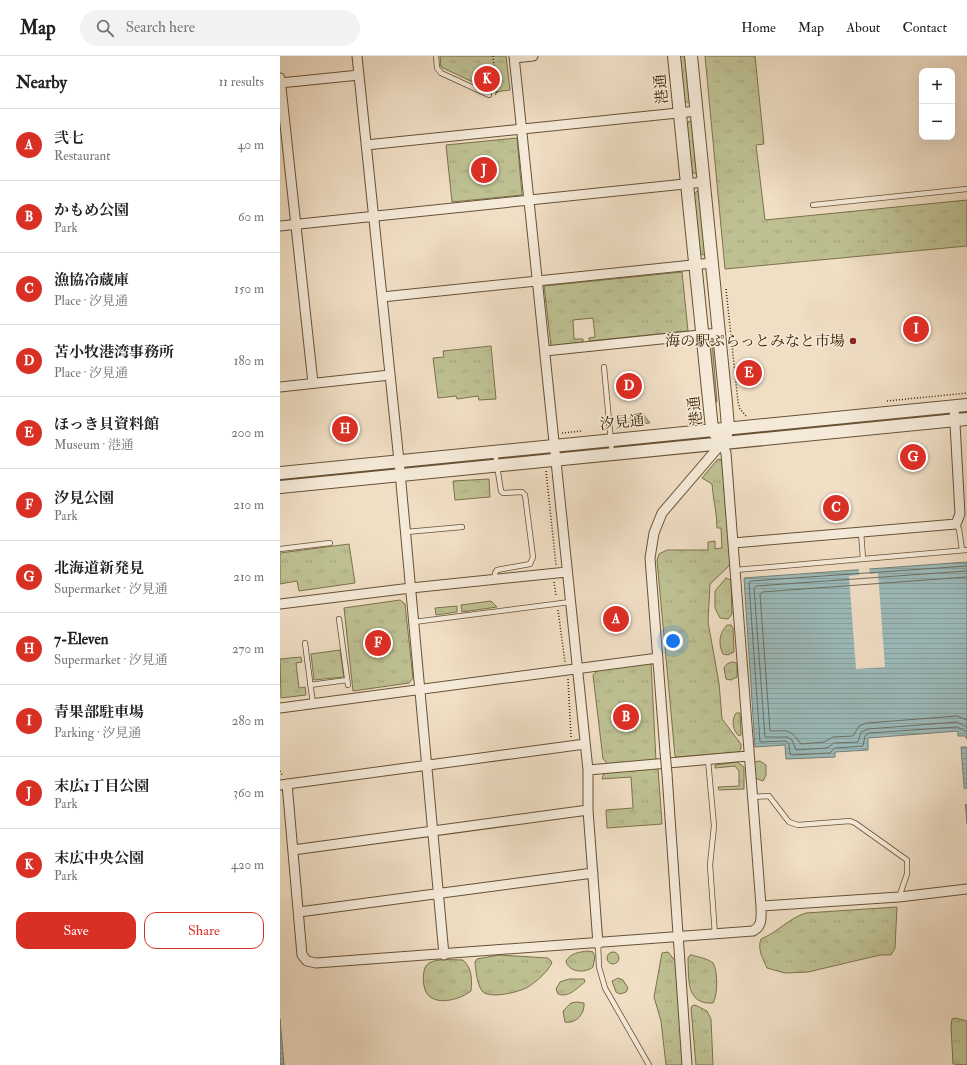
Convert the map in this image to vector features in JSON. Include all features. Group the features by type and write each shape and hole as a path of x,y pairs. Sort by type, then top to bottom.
{"street":[{"path":"357,56 406,532 444,955"},
{"path":"534,56 514,57 588,770 588,810 598,944"},
{"name":"港通","path":"674,56 712,429 722,443"},
{"name":"港通","path":"691,56 728,428 722,443"},
{"path":"312,383 280,81 359,75"},
{"path":"366,145 697,111"},
{"path":"280,226 704,182"},
{"path":"382,297 712,263"},
{"path":"544,352 719,333"},
{"path":"280,387 390,375"},
{"name":"汐見通","path":"280,473 712,429 967,405"},
{"path":"733,543 956,524 960,514 963,495 961,420 954,406"},
{"name":"汐見通","path":"280,487 612,453 961,420"},
{"path":"585,744 284,785 293,850 302,955 307,961 316,963 444,955 678,937 715,935 753,931 758,928 761,923 761,906 748,756 726,453 722,443 662,513 654,533 650,558 667,774 678,937 687,1065"},
{"path":"280,604 411,588 567,572"},
{"path":"280,708 658,658"},
{"path":"588,770 748,756"},
{"path":"293,850 588,810"},
{"path":"299,912 593,873"},
{"path":"761,906 899,897 967,888"}],"lane":[{"path":"436,56 437,68 441,73 489,94"},
{"path":"813,205 967,189"},
{"path":"604,367 612,453"},
{"path":"495,451 501,491 503,493 522,492 525,495 533,557 530,564 497,570 495,573 495,579"},
{"path":"735,570 965,550 956,524"},
{"path":"406,532 462,527"},
{"path":"861,532 863,559"},
{"path":"280,549 330,542"},
{"path":"414,622 570,602"},
{"path":"310,685 348,683 339,619"},
{"path":"305,644 313,704"},
{"path":"708,760 714,826 710,865 715,935"},
{"path":"752,797 769,796 789,822 798,825 850,821 855,822 907,860 907,874 899,897"},
{"path":"598,944 598,968 605,988 649,1065"}],"path":[{"path":"489,94 497,94 492,56"},
{"path":"726,284 740,409 746,416 752,416"},
{"path":"882,402 967,393"}],"green space":[{"path":"440,56 506,56 510,90 494,92 441,67"},
{"path":"680,56 687,56 690,101 688,103 684,100"},
{"path":"705,56 755,56 764,144 756,145 765,220 967,200 967,246 725,269"},
{"path":"689,121 692,122 698,173 696,174 691,171 687,125"},
{"path":"517,138 522,195 452,202 446,145"},
{"path":"697,191 699,191 706,254 702,255 700,252 694,195"},
{"path":"682,272 688,331 589,341 589,338 595,337 593,318 573,320 574,339 583,339 583,342 551,346 544,286"},
{"path":"712,341 717,402 715,402 709,342"},
{"path":"491,346 496,399 479,400 478,396 457,399 456,396 438,398 433,358 444,357 443,351"},
{"path":"636,413 643,414 650,423 628,425 630,418"},
{"path":"924,414 925,418 758,434 757,430"},
{"path":"684,437 685,441 621,447 621,444"},
{"path":"607,446 607,449 573,453 572,449"},
{"path":"720,459 722,462 730,563 728,567 710,584 708,622 719,683 722,719 741,744 741,749 738,752 677,757 675,756 657,560 659,554 667,550 708,550 708,542 715,541 715,549 722,548 721,528 717,528 712,484 702,478 717,460"},
{"path":"372,469 373,473 280,482 280,478"},
{"path":"489,479 490,497 455,500 453,481"},
{"path":"349,544 355,583 299,591 297,581 280,584 280,553"},
{"path":"726,578 731,580 732,614 728,619 720,618 715,608 715,591"},
{"path":"400,600 405,604 413,678 409,683 353,691 344,608"},
{"path":"491,601 497,607 462,612 461,605"},
{"path":"457,606 457,612 436,615 435,608"},
{"path":"727,625 731,625 733,628 734,652 728,655 723,654 720,646 722,632"},
{"path":"340,650 344,677 314,680 311,654"},
{"path":"301,657 302,662 296,663 299,688 305,687 306,695 281,698 280,659"},
{"path":"732,662 737,663 737,677 731,680 726,679 724,668 727,664"},
{"path":"651,663 656,761 608,764 603,759 593,675 600,668"},
{"path":"736,713 740,713 741,735 739,736 733,725 734,716"},
{"path":"760,761 766,765 766,775 763,781 755,778 754,762"},
{"path":"737,762 744,767 744,789 719,790 718,787 739,786 739,771 735,766 715,768 715,765"},
{"path":"658,768 662,824 607,828 606,810 633,808 631,777 602,779 604,773"},
{"path":"897,907 895,948 891,955 880,955 808,972 785,973 767,968 762,958 760,950 761,939 800,915 806,913"},
{"path":"578,952 593,952 595,957 593,967 590,969 586,971 577,971 573,970 567,965 566,961 570,956"},
{"path":"611,952 615,952 619,958 615,964 611,964 607,960 607,956"},
{"path":"668,952 676,962 684,1065 666,1065 661,1021 654,997 662,953"},
{"path":"499,955 548,958 552,962 545,973 528,987 506,994 487,994 483,992 479,986 475,962 477,959"},
{"path":"690,955 706,959 713,963 715,967 717,983 713,1003 704,1002 697,999 693,995 689,981 688,958"},
{"path":"437,960 463,960 470,970 471,991 456,999 443,1001 432,998 428,995 424,988 423,978 426,965"},
{"path":"618,978 623,980 628,988 626,992 620,994 616,992 612,981"},
{"path":"569,979 584,979 585,982 569,994 558,994 556,989 560,982"},
{"path":"571,1003 584,1003 583,1011 576,1020 565,1022 563,1011"},
{"path":"695,1005 707,1011 711,1019 713,1065 696,1065 691,1008"},
{"path":"955,1018 967,1021 967,1065 953,1064 951,1026 952,1019"}],"water":[{"path":"967,562 967,739 965,736 958,736 958,731 868,738 868,750 835,752 835,757 786,759 785,745 755,747 744,578"},
{"path":"961,747 967,747 967,824"},
{"path":"280,1019 284,1065 280,1065"}],"pier":[{"path":"869,567 870,574 878,573 885,667 856,669 849,576 859,575 859,568"},
{"path":"962,789 967,789 967,804 964,804"}],"place":[{"name":"末広中央公園","path":"487,79"},
{"name":"末広1丁目公園","path":"484,170"},
{"name":"青果部駐車場","path":"916,329"},
{"name":"海の駅ぷらっとみなと市場","path":"853,341"},
{"name":"ほっき貝資料館","path":"749,373"},
{"name":"苫小牧港湾事務所","path":"629,386"},
{"name":"7-Eleven","path":"345,429"},
{"name":"北海道新発見","path":"913,457"},
{"name":"漁協冷蔵庫","path":"836,508"},
{"name":"弐七","path":"616,619"},
{"name":"汐見公園","path":"378,643"},
{"name":"かもめ公園","path":"626,717"}]}
